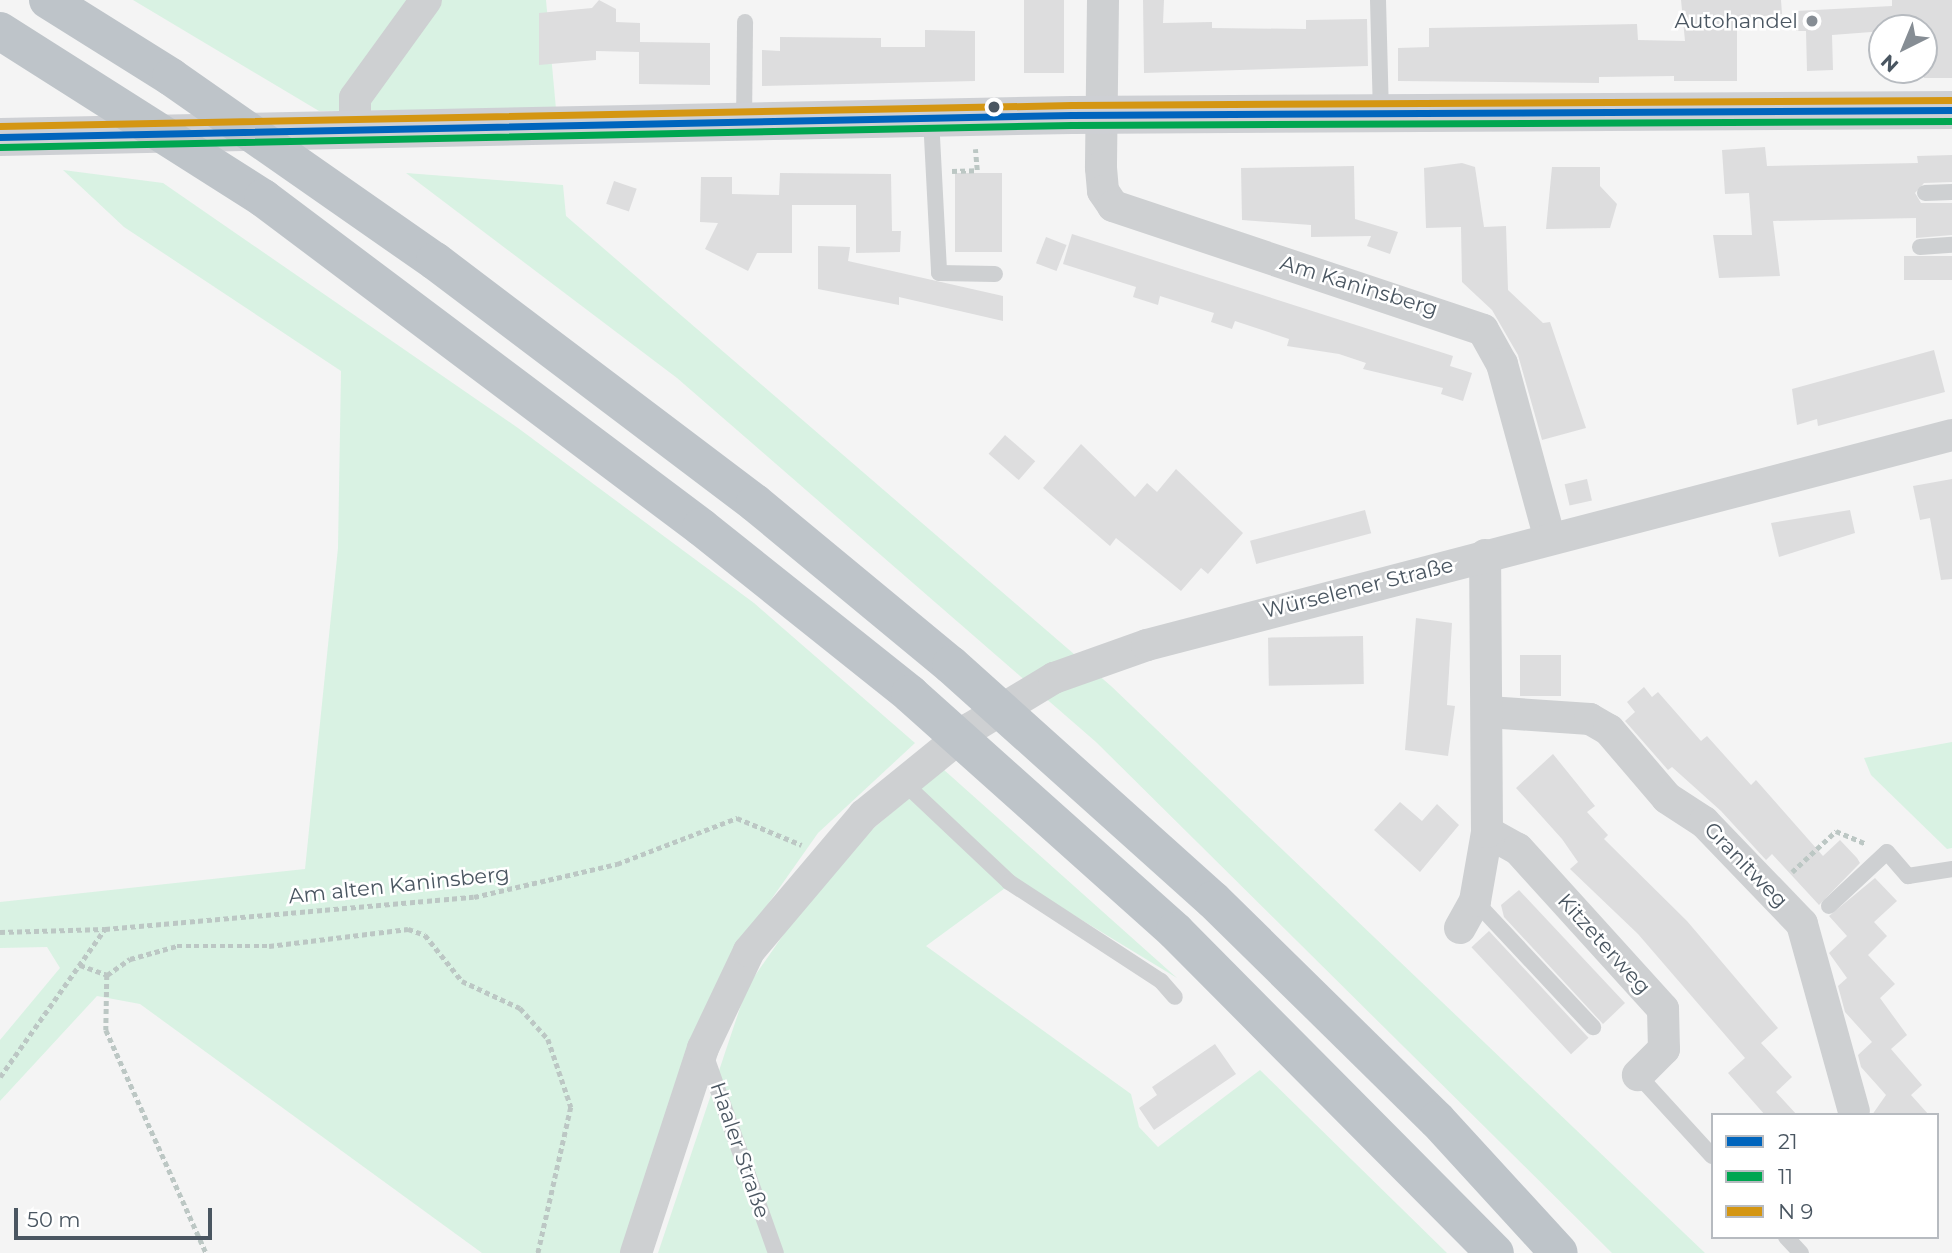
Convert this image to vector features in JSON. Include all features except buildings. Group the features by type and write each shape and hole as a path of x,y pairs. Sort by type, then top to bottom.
{"highway":[{"path":"48,0 171,77 337,191 678,443 951,665 1058,757 1418,1101 1559,1253"},
{"path":"91,0 171,77"},
{"path":"0,31 263,198 701,527 910,694 1175,931 1495,1253"}],"main road":[{"path":"0,136 744,125 931,117 1381,117 1952,110"}],"street":[{"path":"355,130 355,98 426,0"},
{"name":"Am Kaninsberg","path":"1103,0 1103,191 1113,206 1483,330 1502,364 1550,539"},
{"name":"Würselener Straße","path":"822,860 902,781 971,728 1054,678 1254,614 1952,435"},
{"path":"1468,915 1487,832 1485,555"},
{"name":"Granitweg","path":"1488,712 1590,719 1609,730 1667,798 1704,822 1795,916 1855,1113"},
{"name":"Kitzeterweg","path":"1487,832 1518,849 1663,1009 1664,1049 1638,1075"},
{"name":"Haaler Straße","path":"636,1253 703,1048 749,951 822,860"}],"lane":[{"path":"1378,0 1381,117"},
{"path":"744,125 745,22"},
{"path":"931,117 939,273 995,274"},
{"path":"1925,193 1952,192"},
{"path":"1920,247 1952,245"},
{"path":"902,781 1009,881 1161,981 1175,997"},
{"path":"1829,906 1886,852 1908,876 1952,869"},
{"path":"1468,915 1592,1027"},
{"name":"Haaler Straße","path":"703,1048 776,1253"},
{"path":"1638,1075 1710,1154"},
{"path":"1788,1239 1801,1253"}],"path":[{"path":"953,183 952,171 977,170 976,155"},
{"name":"Am alten Kaninsberg","path":"0,932 105,929 474,897 617,864 737,818 790,836 822,860"},
{"path":"1792,872 1836,831 1886,852"},
{"path":"0,1077 105,929"},
{"path":"107,975 130,959 177,946 269,946 408,929 425,935 462,981 520,1008 548,1039 571,1107 538,1253"},
{"path":"80,965 107,975"},
{"path":"107,975 106,1030 206,1253"}],"green space":[{"path":"133,0 546,0 556,109 319,111"},
{"path":"63,170 163,183 518,428 754,603 915,743 818,833 761,914 624,1253 482,1253 140,1004 97,996 0,1101 0,1040 60,968 47,947 0,948 0,902 305,869 338,548 341,371 124,227"},
{"path":"406,173 563,185 566,216 1111,686 1705,1253 1612,1253 1096,742 677,378"},
{"path":"1952,742 1952,848 1947,849 1871,775 1864,758"},
{"path":"943,769 1177,978 1016,880 926,946 1131,1094 1139,1127 1158,1147 1260,1070 1447,1253 658,1253 747,987 834,862"}],"transit line":[{"path":"0,126 1072,105 1952,100"},
{"name":"21","path":"0,137 1072,115 1952,110"},
{"name":"11","path":"0,147 1072,125 1952,121"}],"place":[{"name":"Autohandel","path":"1812,21"}]}
